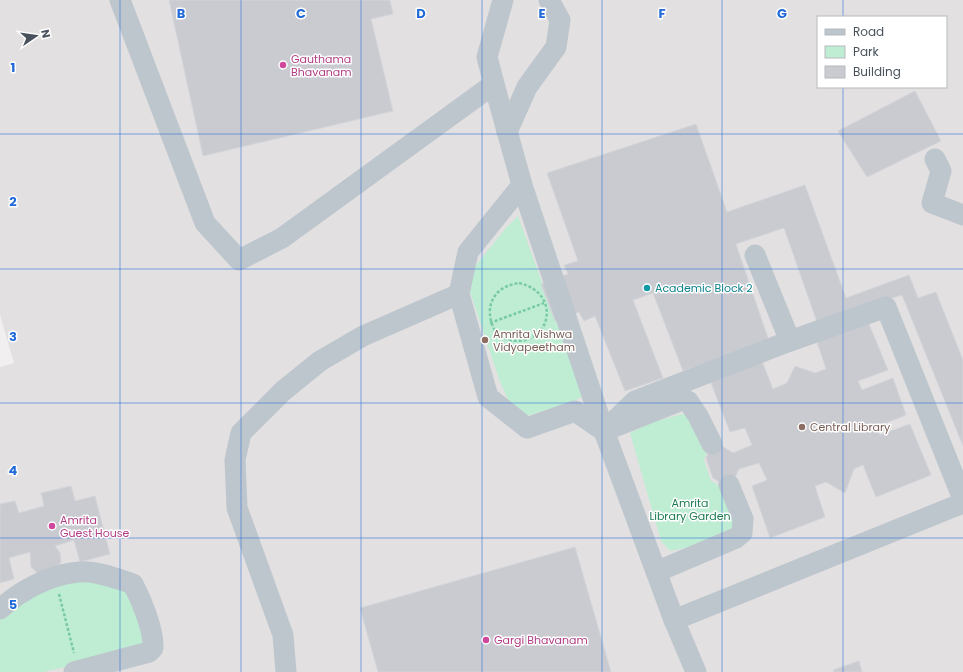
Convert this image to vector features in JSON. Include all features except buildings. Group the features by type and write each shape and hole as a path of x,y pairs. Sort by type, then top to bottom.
{"street":[{"path":"120,0 205,223 239,260 282,238 494,84"},
{"path":"503,0 487,57 522,185 604,431 674,620 696,672"},
{"path":"507,132 527,87 556,47 560,20 549,0"},
{"path":"935,159 941,171 932,203 963,215"},
{"path":"522,185 468,252 459,294 488,397 527,428 575,411 604,431"},
{"path":"756,254 790,341"},
{"path":"286,672 283,635 237,508 236,460 241,433 283,391 320,361 363,336 459,294"},
{"path":"604,431 635,401 790,341 886,307 963,499"},
{"path":"604,431 682,400 688,401 698,416 712,444"},
{"path":"656,572 736,538 742,533 743,519 729,485"},
{"path":"674,620 963,503"},
{"path":"0,609 30,587 55,578 80,572 87,572 133,584 154,642 153,648 149,652 77,672"}],"path":[{"path":"519,283 533,287 546,302 546,323 537,334 524,341 516,342 503,339 491,323 490,302 493,296 505,287 519,283"},
{"path":"470,330 546,302"},
{"path":"55,578 77,672"}],"shaded area":[{"name":"Amrita Vishwa Vidyapeetham","path":"0,0 963,0 963,672 0,672 0,367 14,363 0,315"}],"green space":[{"path":"518,216 583,396 570,403 526,416 513,410 500,382 470,292 473,269 505,229"},
{"name":"Amrita Library Garden","path":"682,414 691,415 709,446 704,460 711,481 725,488 734,525 728,531 713,539 696,545 670,551 661,541 630,433 650,423"},
{"path":"80,578 127,588 145,641 141,650 43,672 0,672 0,615 30,592"}],"place":[{"name":"Gauthama Bhavanam","path":"283,65"},
{"name":"Academic Block 2","path":"647,288"},
{"name":"Amrita Vishwa Vidyapeetham","path":"485,340"},
{"name":"Central Library","path":"802,427"},
{"name":"Amrita Guest House","path":"52,526"},
{"name":"Gargi Bhavanam","path":"486,640"}]}
